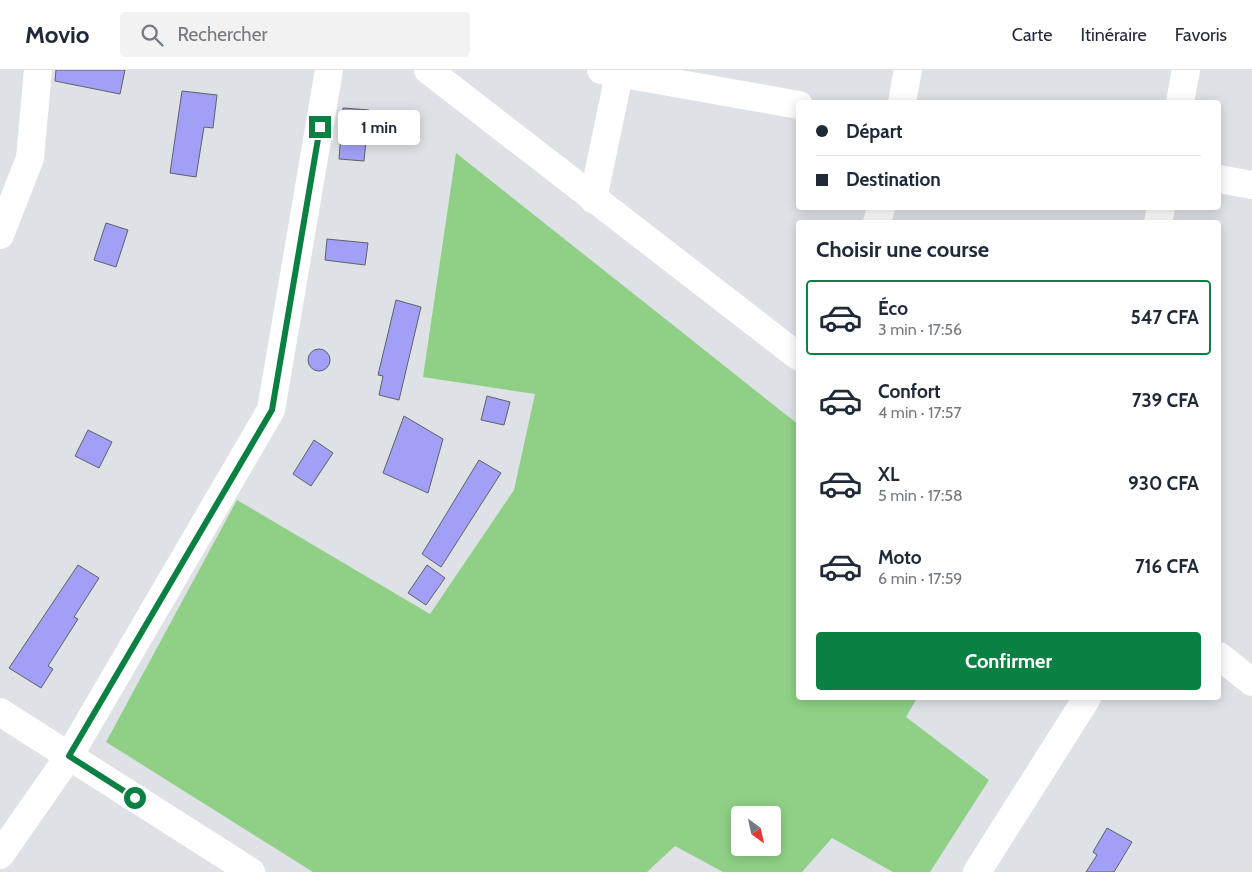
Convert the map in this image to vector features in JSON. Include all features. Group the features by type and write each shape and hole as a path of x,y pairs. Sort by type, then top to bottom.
{"street":[{"path":"0,234 30,158 38,70"},
{"path":"0,855 69,756 272,410 329,70"},
{"path":"428,70 796,355"},
{"path":"902,100 908,70"},
{"path":"1180,100 1186,70"},
{"path":"593,199 614,71 796,104"},
{"path":"1221,179 1252,185"},
{"path":"1221,658 1252,682"},
{"path":"977,872 1086,700"},
{"path":"0,712 251,872"}],"green space":[{"path":"456,153 796,423 796,700 916,700 906,717 989,780 930,872 893,872 832,838 802,872 723,872 675,846 647,872 313,872 106,742 237,500 430,614 514,490 535,394 423,377"}],"building":[{"path":"56,70 125,70 120,94 55,81"},
{"path":"182,91 217,95 213,128 204,127 196,177 170,173"},
{"path":"343,108 369,110 364,161 339,159"},
{"path":"106,223 128,230 116,267 94,260"},
{"path":"327,239 368,243 365,265 325,260"},
{"path":"396,300 421,307 399,400 379,395 383,376 378,375"},
{"path":"319,349 327,352 330,360 327,368 319,371 311,368 308,360 311,352"},
{"path":"487,396 510,402 504,425 481,420"},
{"path":"404,416 443,439 428,493 383,473"},
{"path":"88,430 112,442 99,468 75,456"},
{"path":"314,440 333,453 311,486 293,474"},
{"path":"479,460 501,473 441,567 422,554"},
{"path":"78,565 99,578 74,617 78,619 48,666 53,669 41,688 9,668"},
{"path":"427,565 445,578 426,605 408,593"},
{"path":"1107,828 1132,842 1114,872 1086,872 1097,855 1093,852"}],"route":[{"path":"135,798 69,756 272,410 320,127"}]}
